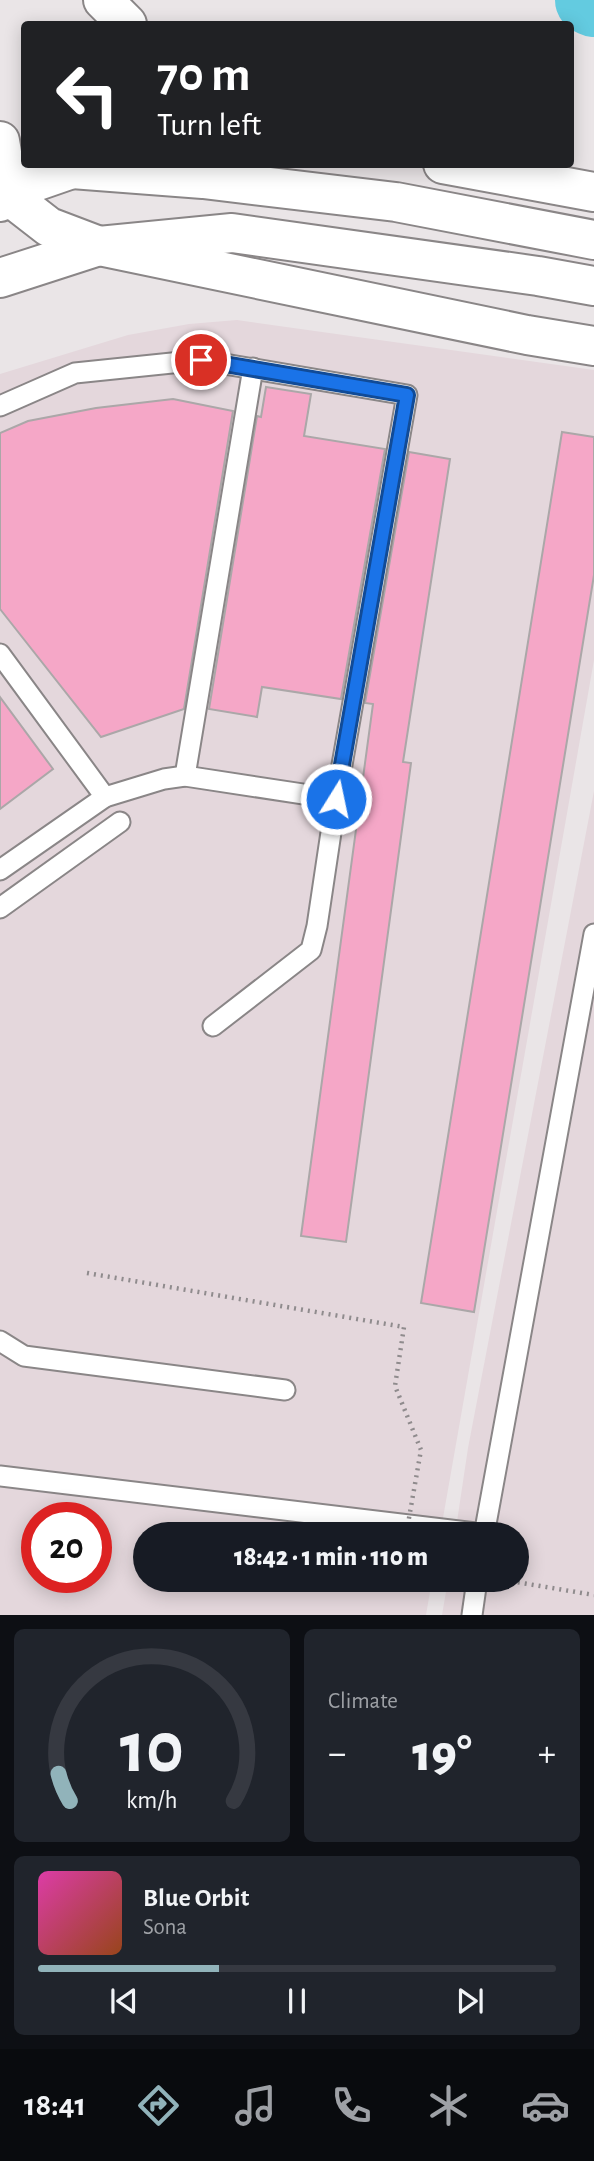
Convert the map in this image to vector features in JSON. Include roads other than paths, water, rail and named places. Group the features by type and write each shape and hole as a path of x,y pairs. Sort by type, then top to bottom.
{"main road":[{"path":"103,0 124,21"},
{"path":"0,141 5,166 1,195"},
{"path":"1,195 81,168"},
{"path":"94,168 396,202 594,240"},
{"path":"464,168 576,189"},
{"path":"1,195 49,227 99,246 527,335 594,346"},
{"path":"0,278 99,246 232,233 594,286"}],"lane":[{"path":"0,406 75,373 201,360 407,395 311,950 212,1026"},
{"path":"185,776 253,368"},
{"path":"0,654 105,797"},
{"path":"0,870 105,797 141,785 185,776 336,799"},
{"path":"0,908 120,821 58,830"},
{"path":"58,830 75,854"},
{"path":"486,1522 594,934"},
{"path":"0,1341 24,1356 285,1390"},
{"path":"0,1476 384,1522"},
{"path":"472,1615 475,1592"}],"waterway":[{"path":"590,0 594,2"}]}
